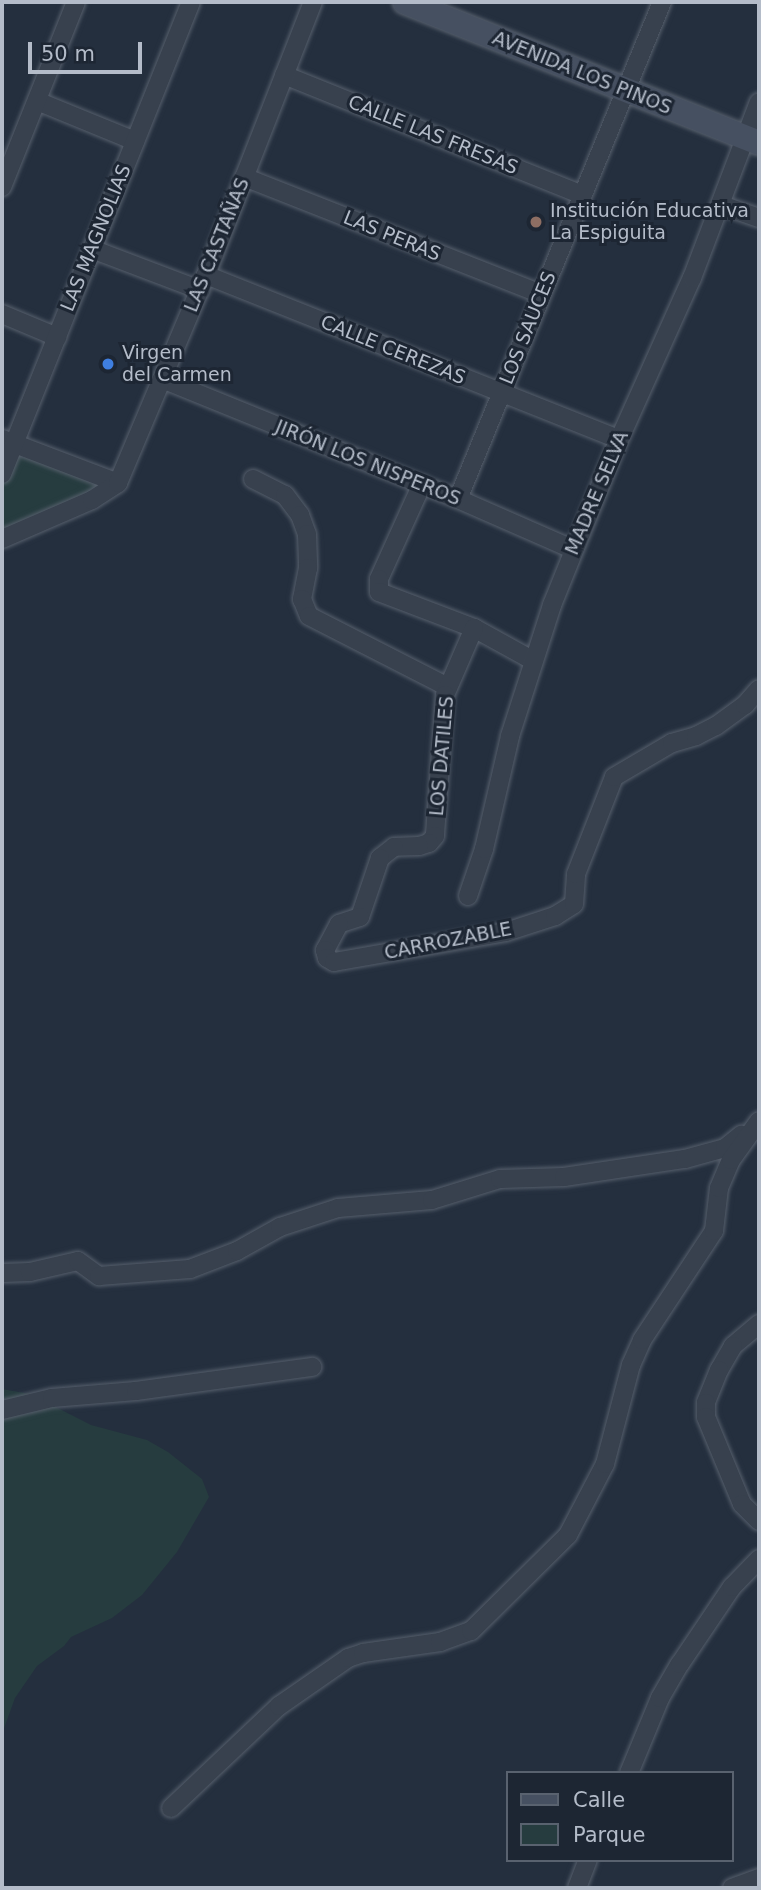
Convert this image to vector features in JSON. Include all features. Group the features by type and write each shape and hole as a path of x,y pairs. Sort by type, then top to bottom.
{"street":[{"path":"2,187 76,2"},
{"name":"LAS MAGNOLIAS","path":"2,474 8,441 57,337 191,2"},
{"name":"LAS CASTAÑAS","path":"118,483 203,283 313,2"},
{"name":"AVENIDA LOS PINOS","path":"405,2 752,140"},
{"name":"LOS SAUCES","path":"458,499 662,2"},
{"name":"CALLE LAS FRESAS","path":"284,75 583,195"},
{"path":"37,101 135,141"},
{"name":"MADRE SELVA","path":"468,896 484,849 510,736 532,660 572,549 721,205 752,140 759,102"},
{"name":"LAS PERAS","path":"244,177 541,294"},
{"path":"721,205 759,218"},
{"name":"CALLE CEREZAS","path":"92,249 203,283 619,439"},
{"path":"2,314 57,337"},
{"name":"JIRÓN LOS NISPEROS","path":"162,379 422,484 572,549"},
{"path":"8,441 118,483"},
{"path":"253,479 285,495 300,515 307,534 308,553 302,599 309,616 447,687"},
{"path":"2,539 92,500 118,483"},
{"path":"422,484 379,579 379,592 474,628 532,660"},
{"name":"LOS DATILES","path":"325,950 339,924 360,917 380,858 387,850 419,846 429,843 435,836 447,687 474,628"},
{"name":"CARROZABLE","path":"325,950 327,958 334,962 506,932 555,916 574,904 576,874 614,777 672,743 696,736 716,726 745,705 759,689"},
{"path":"5,1275 78,1261 99,1276 190,1269 237,1251 280,1227 338,1208 432,1200 500,1178 564,1177 685,1159 724,1148 759,1119"},
{"path":"172,1808 298,1691 355,1656 460,1638 499,1606 568,1535 605,1464 631,1364 642,1340 714,1231 719,1188 731,1160 759,1119"},
{"path":"759,1324 733,1346 706,1403 706,1417 742,1504 759,1521"},
{"path":"2,1410 52,1398 136,1391 313,1367"},
{"path":"630,1771 660,1698 680,1664 732,1587 759,1559"},
{"path":"577,1888 587,1862"},
{"path":"732,1888 759,1878"}],"green space":[{"path":"16,449 108,484 2,532 2,487"},
{"path":"2,1389 30,1394 91,1425 147,1440 168,1452 202,1479 209,1497 177,1552 142,1595 112,1618 71,1637 64,1646 37,1666 15,1698 2,1734"}],"place":[{"name":"Institución Educativa La Espiguita","path":"536,222"},
{"name":"Virgen del Carmen","path":"108,364"}]}
